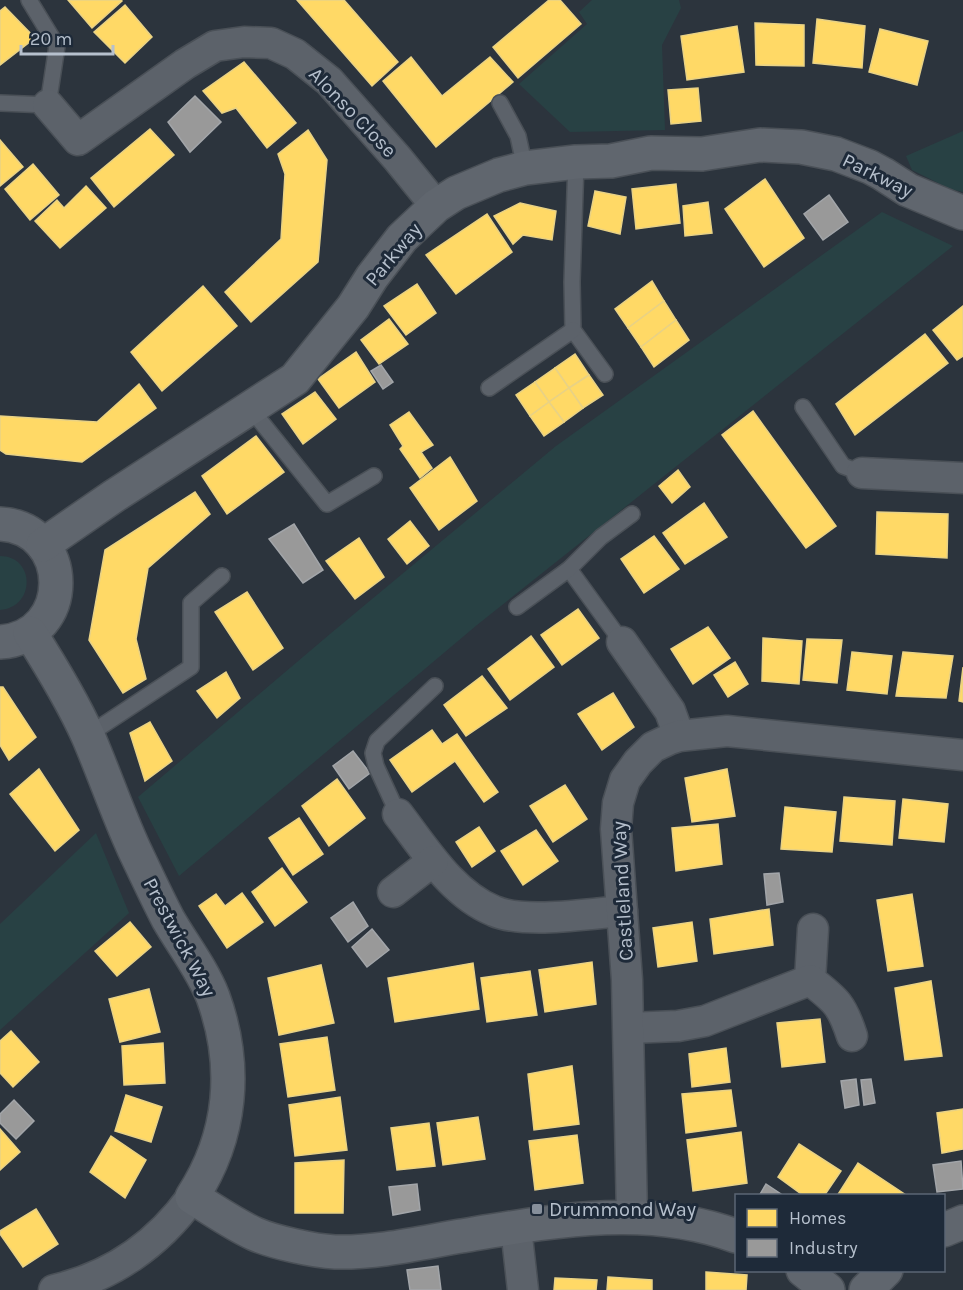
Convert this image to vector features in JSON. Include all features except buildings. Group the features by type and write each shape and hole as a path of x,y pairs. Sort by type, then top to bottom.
{"street":[{"name":"Alonso Close","path":"48,105 78,140 185,64 215,46 244,42 271,43 295,54 329,81 436,206"},
{"name":"Parkway","path":"43,544 295,379 353,307 372,277 402,238 436,206 456,193 479,183 525,168 576,162 611,161 651,153 702,154 760,145 801,147 836,154 870,167 908,190 963,213"},
{"path":"862,473 963,478"},
{"path":"0,524 10,524 28,532 43,544 53,562 57,582 54,602 45,620 15,638"},
{"name":"Prestwick Way","path":"15,638 54,671 87,735 135,850 168,919 200,970 213,996 221,1026 228,1076 223,1125 217,1150 203,1179 177,1217 125,1261 89,1280 54,1290"},
{"path":"622,642 670,711 679,736"},
{"name":"Castleland Way","path":"633,1216 629,1028 616,829 618,803 625,780 653,747 679,736 727,731 963,755"},
{"path":"399,814 433,861 469,898 495,912 518,917 622,911"},
{"path":"393,892 433,861"},
{"path":"810,980 813,929"},
{"path":"629,1028 678,1026 705,1021 810,980"},
{"path":"810,980 835,999 845,1014 852,1036"},
{"path":"192,1197 256,1234 298,1246 334,1252 412,1245 560,1222 633,1216 694,1223 735,1236"},
{"path":"945,1230 963,1222"},
{"path":"516,1228 523,1290"},
{"path":"806,1272 828,1290"},
{"path":"866,1290 884,1272"}],"lane":[{"path":"0,103 48,105 57,46 29,0"},
{"path":"500,103 518,136 525,168"},
{"path":"576,162 572,282 573,330 605,374"},
{"path":"489,388 573,330"},
{"path":"803,407 843,465 862,473"},
{"path":"250,408 327,504 374,477"},
{"path":"517,607 569,569 601,537 632,514"},
{"path":"569,569 622,642"},
{"path":"87,735 191,667 192,603 222,576"},
{"path":"399,814 376,766 373,753 377,741 435,686"}],"green space":[{"path":"592,0 679,0 681,8 662,45 665,130 570,132 519,84 587,24 579,12"},
{"path":"963,131 963,192 950,189 912,170 906,156"},
{"path":"882,212 953,246 477,625 179,876 138,797 556,446"},
{"path":"0,556 12,558 20,564 27,582 20,600 12,607 0,610"},
{"path":"96,833 129,913 0,1030 0,924"}],"place":[{"name":"Drummond Way","path":"537,1209"}]}
